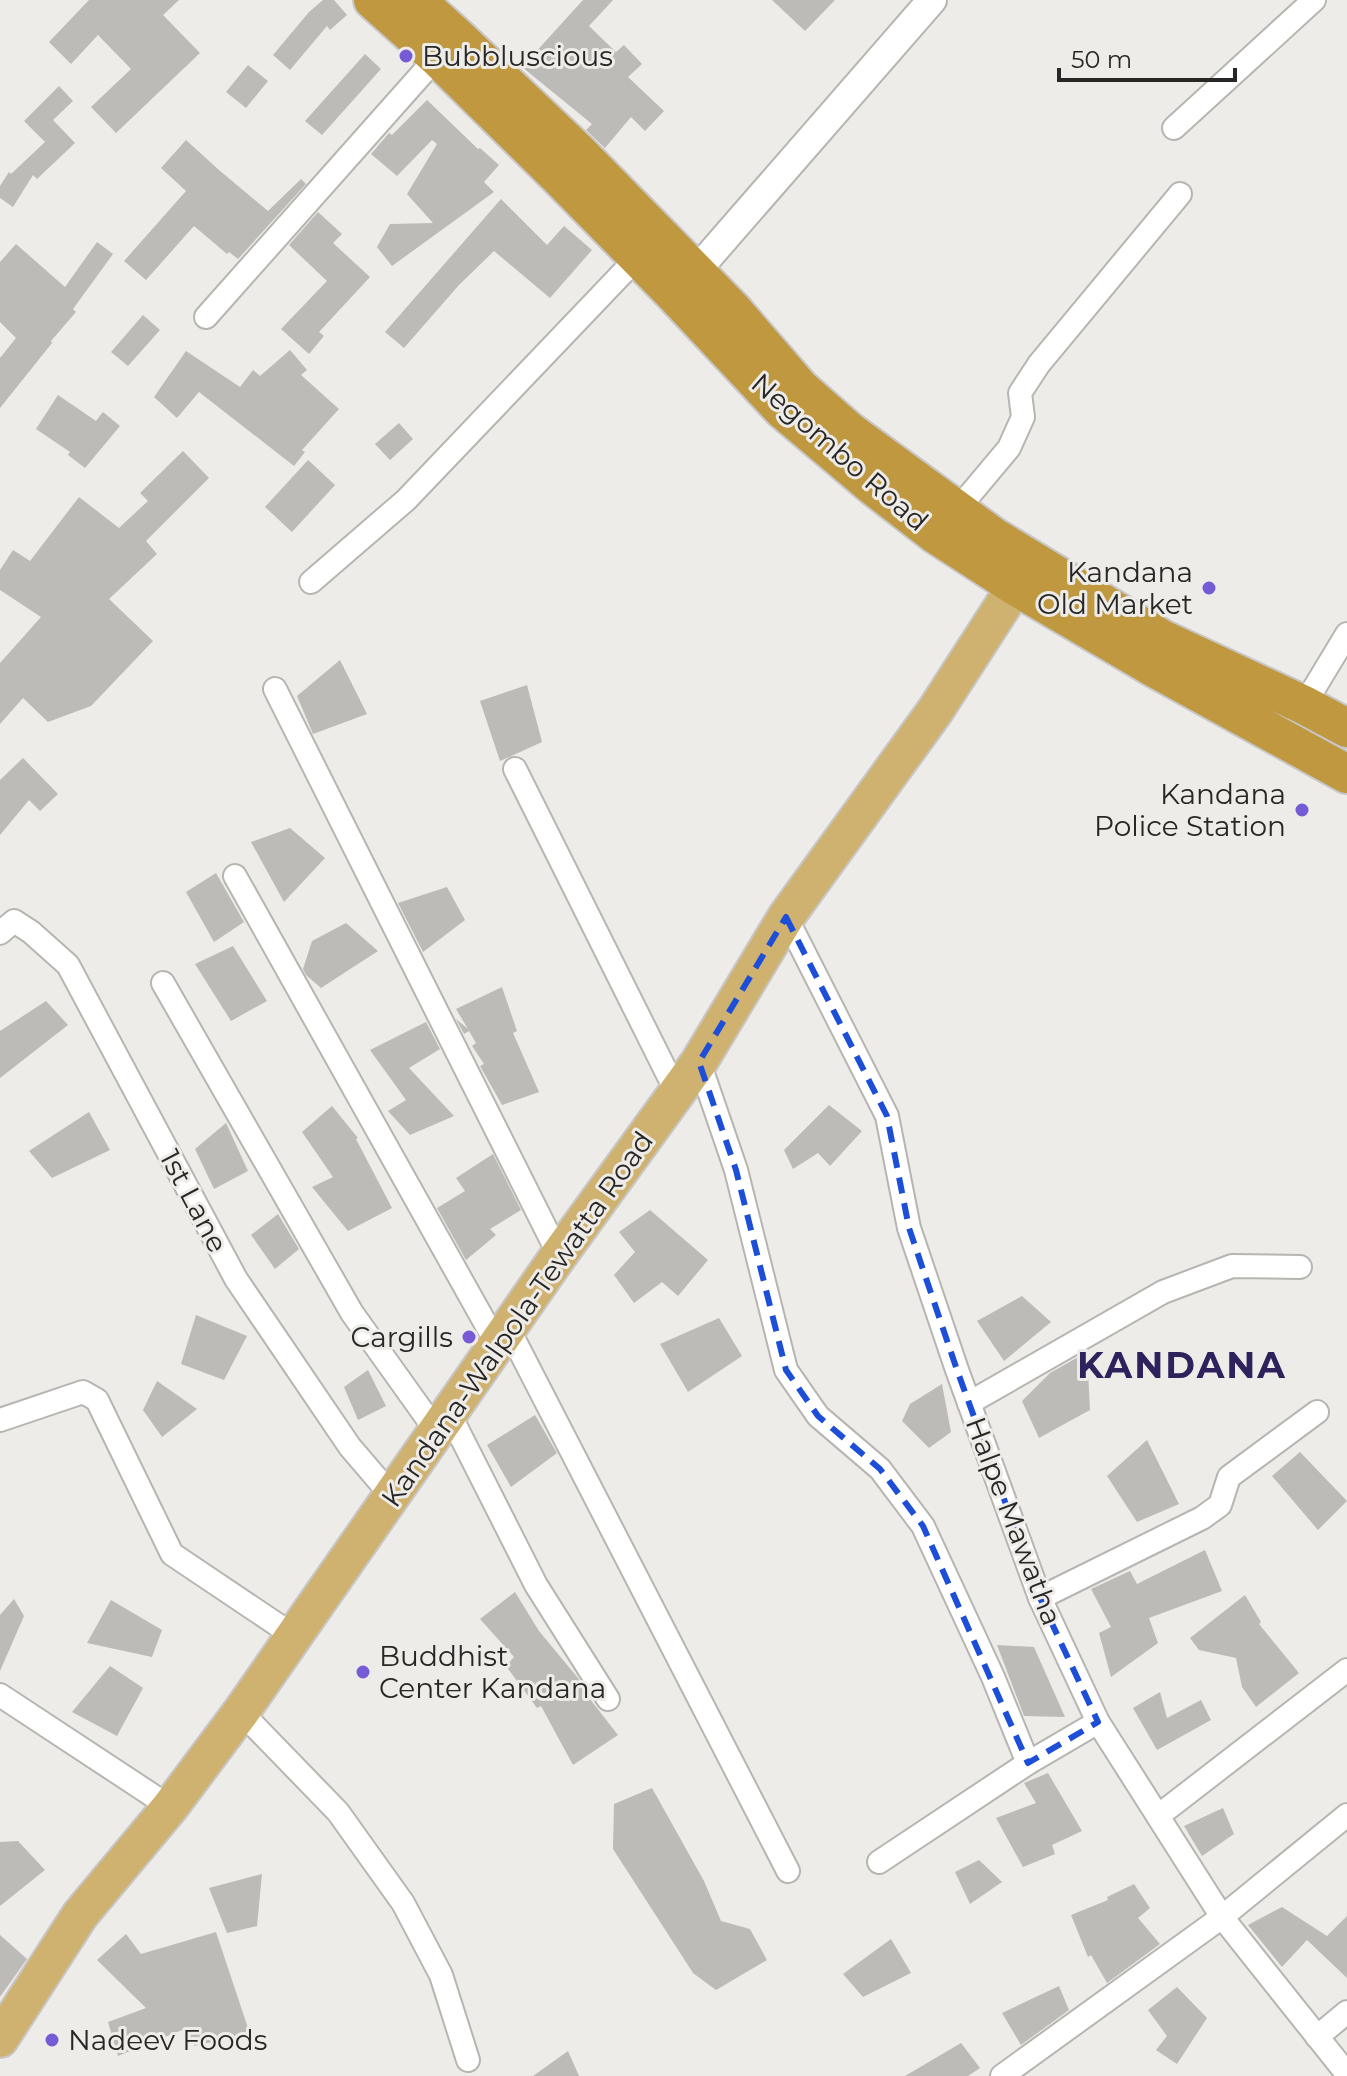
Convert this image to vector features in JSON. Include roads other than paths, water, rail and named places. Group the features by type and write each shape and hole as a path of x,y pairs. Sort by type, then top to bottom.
{"highway":[{"name":"Negombo Road","path":"373,0 437,57 637,258 732,309 800,388 849,431 994,537 1023,574 1149,665 1347,774"},
{"name":"Negombo Road","path":"416,0 578,152 783,410 935,534 1304,705 1347,728"}],"main road":[{"name":"Kandana-Walpola-Tewatta Road","path":"1,2033 80,1915 170,1807 241,1712 559,1255 699,1062 786,917 935,711 1023,574"}],"street":[{"path":"685,284 932,0"},
{"path":"1174,128 1314,0"},
{"path":"206,317 437,57"},
{"path":"957,510 1009,448 1023,417 1020,393 1039,364 1180,194"},
{"path":"311,582 406,500 637,258"},
{"path":"1304,705 1347,634"},
{"path":"275,689 559,1255"},
{"path":"515,769 677,1093"},
{"path":"235,876 502,1336 788,1871"},
{"name":"Halpe Mawatha","path":"786,917 887,1116 909,1228 969,1403 1040,1598 1098,1722 1222,1917 1347,2074"},
{"name":"1st Lane","path":"0,933 14,921 68,965 236,1279 350,1447 392,1496"},
{"path":"163,983 352,1313 443,1422 536,1585 608,1699"},
{"path":"699,1062 736,1170 786,1370 818,1416 880,1469 923,1526 993,1677 1028,1763"},
{"path":"969,1403 1163,1292 1232,1266 1300,1267"},
{"path":"0,1420 83,1392 97,1400 172,1554 294,1636"},
{"path":"1040,1598 1202,1518 1220,1505 1229,1477 1317,1412"},
{"path":"1158,1816 1347,1670"},
{"path":"0,1695 170,1807"},
{"path":"241,1712 338,1812 403,1903 441,1975 468,2060"},
{"path":"879,1862 1028,1763 1098,1722"},
{"path":"1002,2076 1222,1917 1347,1815"},
{"path":"1317,2037 1347,2012"}],"place":[{"name":"Bubbluscious","path":"406,56"},
{"name":"Kandana Old Market","path":"1209,588"},
{"name":"Kandana Police Station","path":"1302,810"},
{"name":"Cargills","path":"469,1337"},
{"name":"Buddhist Center Kandana","path":"363,1672"},
{"name":"Nadeev Foods","path":"52,2040"}],"district":[{"name":"KANDANA","path":"1182,1365"}]}
